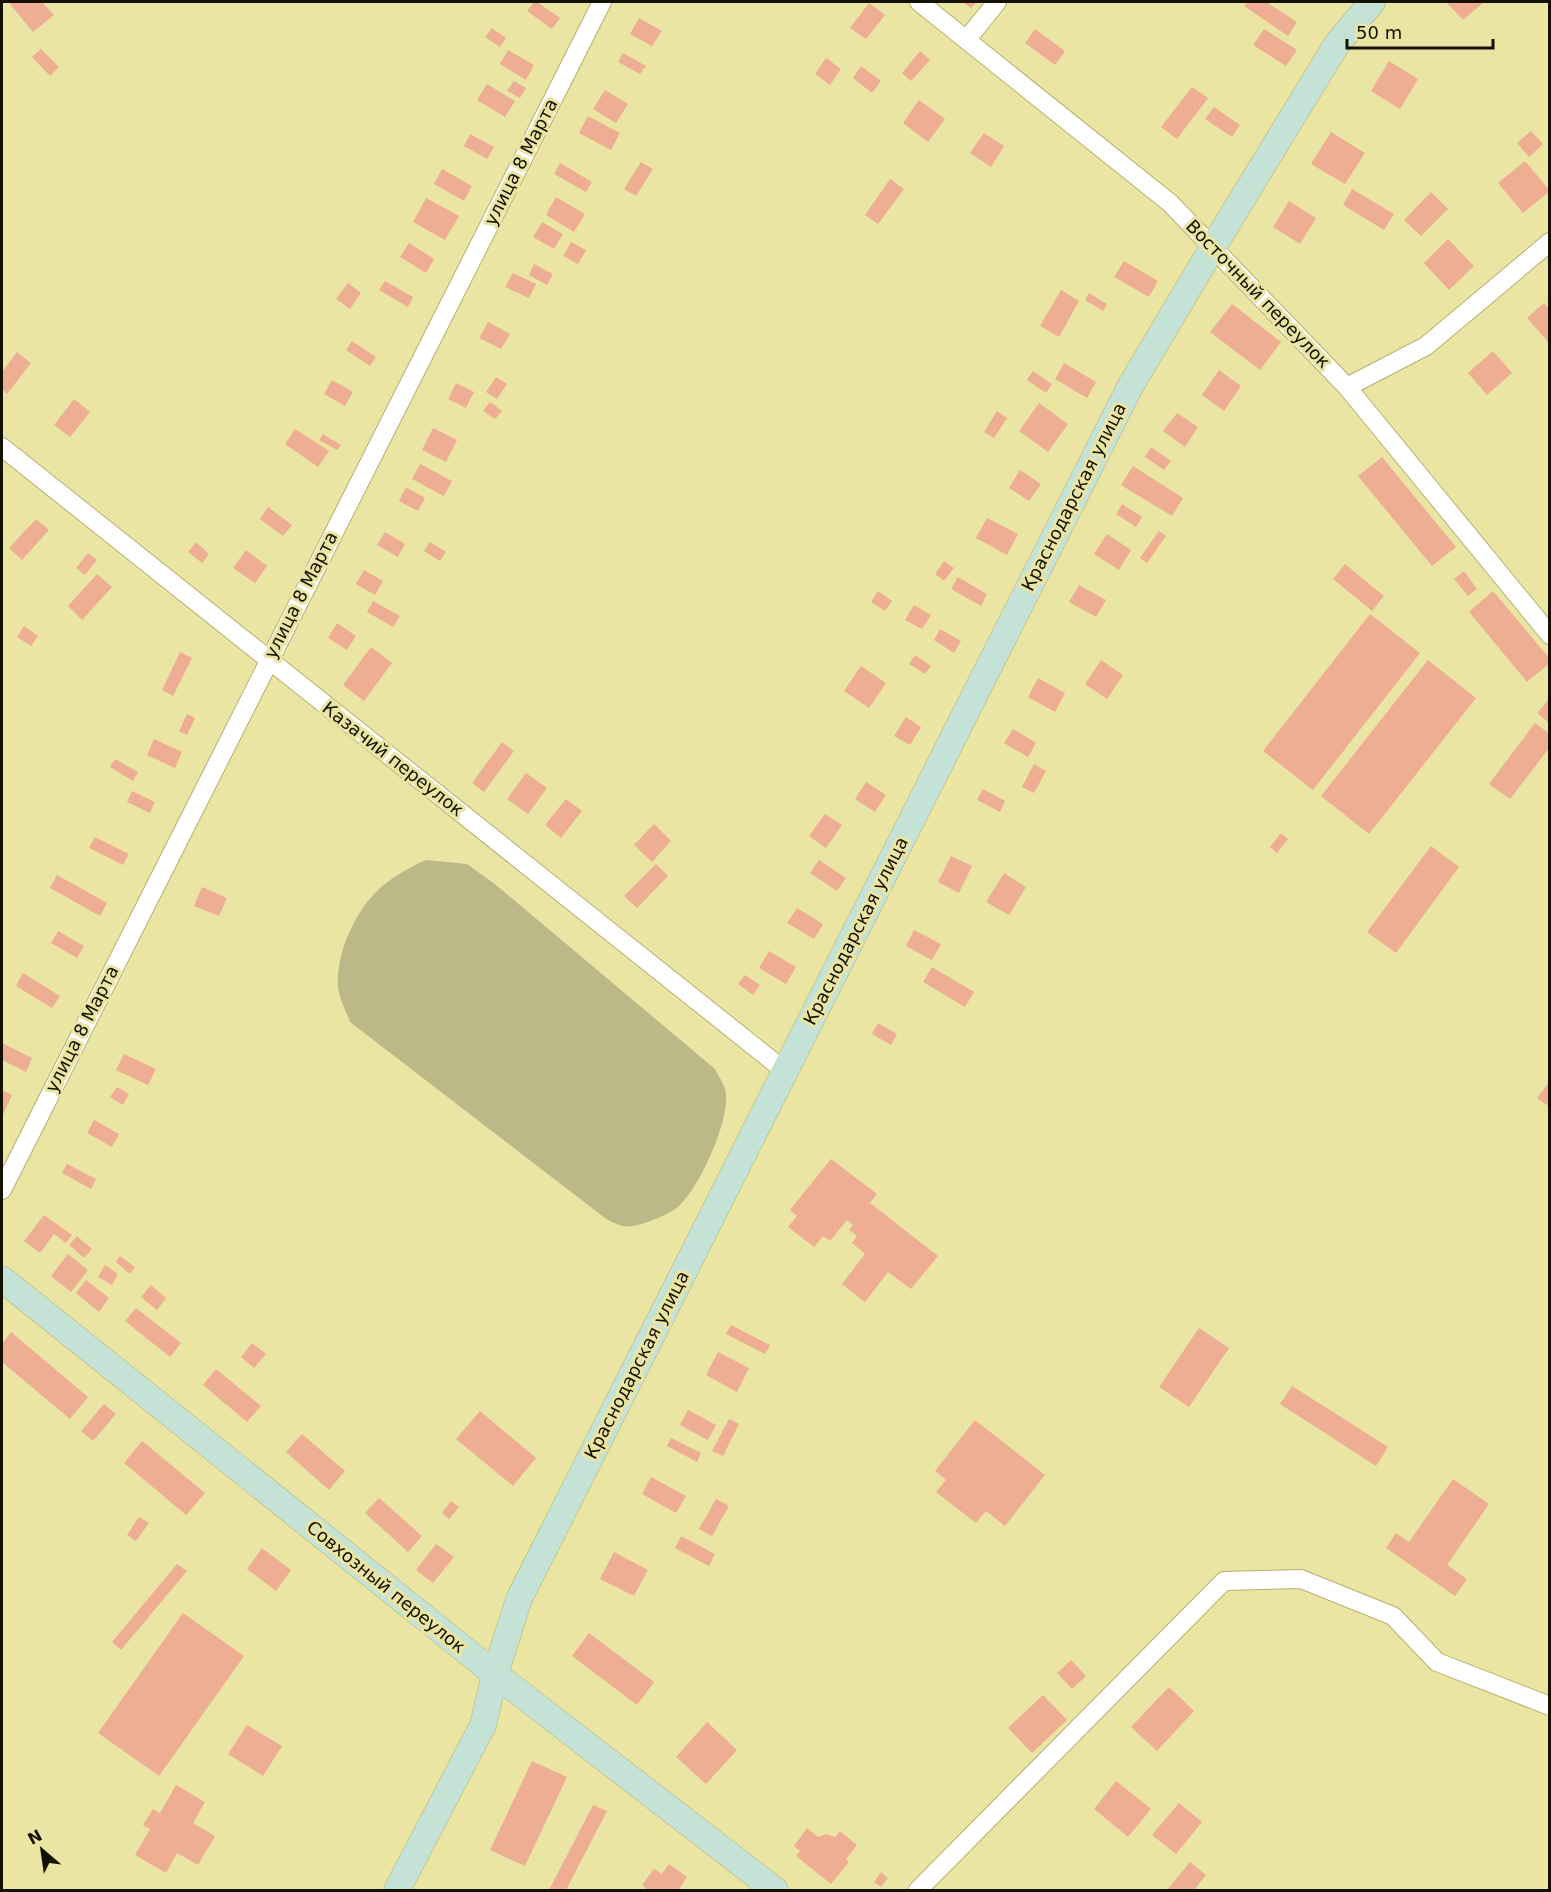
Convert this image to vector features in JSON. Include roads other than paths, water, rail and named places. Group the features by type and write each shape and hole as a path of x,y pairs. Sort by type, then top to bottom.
{"street":[{"name":"улица 8 Марта","path":"2,1190 602,2"},
{"name":"Восточный переулок","path":"919,2 1170,203 1347,387 1550,635"},
{"path":"967,39 997,2"},
{"name":"Краснодарская улица","path":"397,1890 483,1725 495,1674 519,1599 1131,385 1337,44 1372,2"},
{"path":"1347,387 1426,346 1550,242"},
{"name":"Казачий переулок","path":"2,447 785,1071"},
{"name":"Совхозный переулок","path":"2,1279 495,1674 776,1890"},
{"path":"918,1890 1224,1581 1301,1579 1393,1616 1437,1662 1550,1706"}]}
